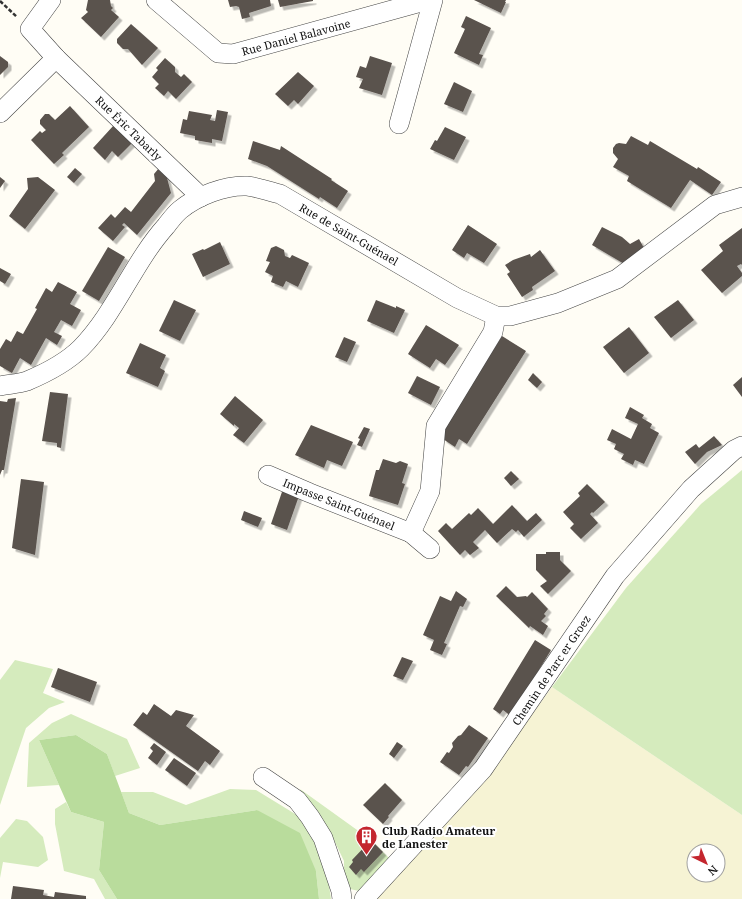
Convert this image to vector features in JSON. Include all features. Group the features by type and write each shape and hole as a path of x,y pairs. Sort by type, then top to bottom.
{"street":[{"name":"Rue Éric Tabarly","path":"50,0 30,29 56,58 201,197"},
{"name":"Rue Daniel Balavoine","path":"156,0 218,53 233,54 428,0"},
{"path":"399,124 433,0"},
{"path":"0,113 56,58"},
{"name":"Rue de Saint-Guénael","path":"0,386 26,381 68,359 81,348 97,329 149,247 162,230 180,210 201,197 217,190 248,186 280,194 457,298 496,316 510,316 558,303 617,279 715,205 742,197"},
{"path":"411,533 430,491 436,426 493,332 496,316"},
{"name":"Chemin de Parc er Groez","path":"364,899 483,769 615,576 691,489 734,450 742,446"},
{"name":"Impasse Saint-Guénael","path":"268,474 310,493 411,533 430,549"},
{"path":"263,776 297,800 324,838 341,891 342,899"}],"shaded area":[{"path":"552,687 742,815 742,899 376,899 487,776"}],"green space":[{"path":"742,470 742,815 552,687 626,588 701,504"},
{"path":"15,660 53,669 43,693 65,702 49,708 26,728 0,805 0,680"},
{"path":"71,714 127,739 140,768 115,776 107,754 76,735 39,740 59,785 27,787 29,743 52,723"},
{"path":"76,735 107,754 129,813 160,825 257,810 300,833 316,871 319,899 117,899 99,870 104,822 71,812 39,740"},
{"path":"230,789 256,790 305,820 325,858 331,899 319,899 316,871 257,810 160,825 129,813 121,792 153,792 186,805"},
{"path":"300,789 371,840 393,862 359,891 350,889 344,879 344,861 333,838"},
{"path":"66,802 71,812 104,822 99,870 117,899 105,899 94,879 64,871 55,824 55,809"},
{"path":"16,819 27,821 43,837 48,860 38,867 3,862 0,878 0,838"}],"building":[{"path":"88,0 110,0 113,8 111,10 119,17 101,37 81,18 88,12 86,10"},
{"path":"228,0 270,0 271,6 249,13 250,17 242,19 239,7 230,7"},
{"path":"278,0 313,0 313,1 280,7"},
{"path":"474,0 506,0 506,2 501,13"},
{"path":"466,16 491,28 479,54 483,55 479,65 454,53 465,29 461,27"},
{"path":"131,24 158,48 142,65 128,49 123,49 117,43 117,39"},
{"path":"0,56 8,62 8,67 0,75"},
{"path":"370,56 392,63 382,95 359,88 363,79 356,77 360,66 366,68"},
{"path":"165,58 175,67 175,72 181,77 184,74 192,82 176,99 168,91 164,96 155,88 159,84 152,77 158,70 156,68"},
{"path":"298,72 314,86 298,104 294,100 288,106 275,94"},
{"path":"454,82 472,91 463,112 444,104"},
{"path":"70,106 89,127 62,153 64,155 54,164 31,140 40,131 42,133 46,130 40,124 40,120 45,114 49,114 55,120"},
{"path":"217,110 228,112 222,141 212,139 212,143 195,140 195,136 180,133 183,119 187,120 189,111 212,115 210,120 215,121"},
{"path":"114,125 133,142 118,157 112,151 105,160 93,148"},
{"path":"445,127 466,137 454,160 430,149 435,140 437,141"},
{"path":"631,136 648,145 650,141 697,169 698,167 721,182 712,195 690,180 671,208 627,181 629,176 613,167 618,159 613,153 613,148 619,143 626,144"},
{"path":"253,141 280,150 281,146 348,191 337,208 320,197 319,199 267,166 248,159"},
{"path":"75,168 82,174 74,183 67,177"},
{"path":"159,168 166,174 171,193 137,235 124,223 122,225 125,227 113,241 98,228 111,214 115,218 125,207 131,212 155,181 154,174"},
{"path":"0,177 5,181 0,188"},
{"path":"38,177 55,190 25,229 9,216 28,189 27,178"},
{"path":"468,225 497,244 484,263 467,253 464,258 452,250"},
{"path":"602,227 622,237 630,244 639,239 645,250 626,265 592,245"},
{"path":"742,228 742,265 737,266 742,273 742,276 722,293 701,270 723,251 719,245"},
{"path":"220,242 230,264 203,277 192,254"},
{"path":"276,246 284,250 285,256 290,258 292,255 309,263 298,287 286,281 283,287 271,282 273,276 265,272 270,262 266,261 271,248"},
{"path":"108,247 125,257 99,301 82,291"},
{"path":"540,250 555,271 532,287 533,290 522,297 507,274 510,272 505,265 513,260 530,254 531,257"},
{"path":"0,268 11,274 5,284 0,281"},
{"path":"58,282 77,292 70,304 81,310 72,326 61,320 54,332 62,336 57,345 46,338 31,365 20,358 12,373 0,366 0,349 6,339 11,342 17,331 23,334 37,309 35,308 46,288 52,292"},
{"path":"174,300 196,310 180,341 159,331"},
{"path":"376,300 405,310 394,333 367,321"},
{"path":"678,300 694,320 671,338 654,317"},
{"path":"426,325 459,345 445,365 436,359 430,368 408,354"},
{"path":"629,327 649,353 624,373 603,347"},
{"path":"502,336 526,351 467,444 459,439 455,447 443,439 445,427"},
{"path":"344,337 356,342 347,362 335,357"},
{"path":"140,343 166,355 160,368 165,371 158,387 126,373"},
{"path":"533,373 542,382 537,388 528,380"},
{"path":"417,376 440,387 431,405 408,393"},
{"path":"742,377 742,397 733,385"},
{"path":"50,392 68,394 61,448 57,447 57,443 42,441"},
{"path":"235,396 263,420 244,443 233,435 239,428 234,424 234,426 220,414"},
{"path":"16,398 4,470 2,470 0,475 0,401 7,402 8,399"},
{"path":"630,407 644,415 642,418 652,424 650,428 659,433 644,464 635,460 633,465 621,459 624,454 614,449 616,444 607,440 612,429 631,439 638,424 625,418"},
{"path":"311,425 353,442 342,466 327,460 324,468 295,455"},
{"path":"364,427 370,429 362,447 357,445 360,439 358,438"},
{"path":"714,436 722,445 707,452 695,464 685,452 696,444 699,448"},
{"path":"383,459 396,463 400,461 408,464 402,483 405,484 398,505 369,496 376,470 379,470"},
{"path":"511,471 519,479 511,486 504,478"},
{"path":"21,479 44,482 35,555 12,548"},
{"path":"587,484 605,502 590,514 598,523 581,539 570,528 574,524 563,512 580,496 578,493"},
{"path":"284,486 300,493 287,530 271,524"},
{"path":"512,505 527,521 536,513 542,520 524,537 518,530 516,532 512,529 497,543 485,530 473,542 479,548 470,555 465,550 460,555 438,531 446,523 452,529 469,513 471,515 478,508 493,524"},
{"path":"244,511 262,518 258,527 241,520"},
{"path":"546,552 560,552 560,560 571,571 548,594 540,586 547,581 536,570 536,554 546,554"},
{"path":"506,586 517,597 527,597 532,592 548,609 544,614 546,616 541,621 548,626 543,635 530,626 529,628 496,596"},
{"path":"456,591 467,599 463,607 460,606 444,643 447,644 442,655 430,650 434,640 423,635 440,596 451,601"},
{"path":"535,640 551,650 511,716 503,710 500,714 493,709"},
{"path":"402,657 413,661 403,680 393,676"},
{"path":"58,668 97,682 90,702 51,687"},
{"path":"154,704 171,716 176,710 194,715 186,726 220,751 210,765 205,761 198,771 133,725 143,712 147,715"},
{"path":"469,725 488,738 468,767 466,766 459,775 440,762 447,752 449,753 453,747 452,743"},
{"path":"397,742 403,746 394,758 389,754"},
{"path":"154,743 166,752 157,765 148,758 153,751 150,748"},
{"path":"174,758 196,773 187,786 165,770"},
{"path":"385,783 402,800 383,824 363,805"},
{"name":"Club Radio Amateur de Lanester","path":"371,840 383,852 364,872 361,869 356,875 349,867 353,862 352,860"},
{"path":"13,886 44,890 43,895 54,897 55,892 86,896 86,899 11,899"}],"place":[{"name":"Club Radio Amateur de Lanester","path":"367,856"}]}
